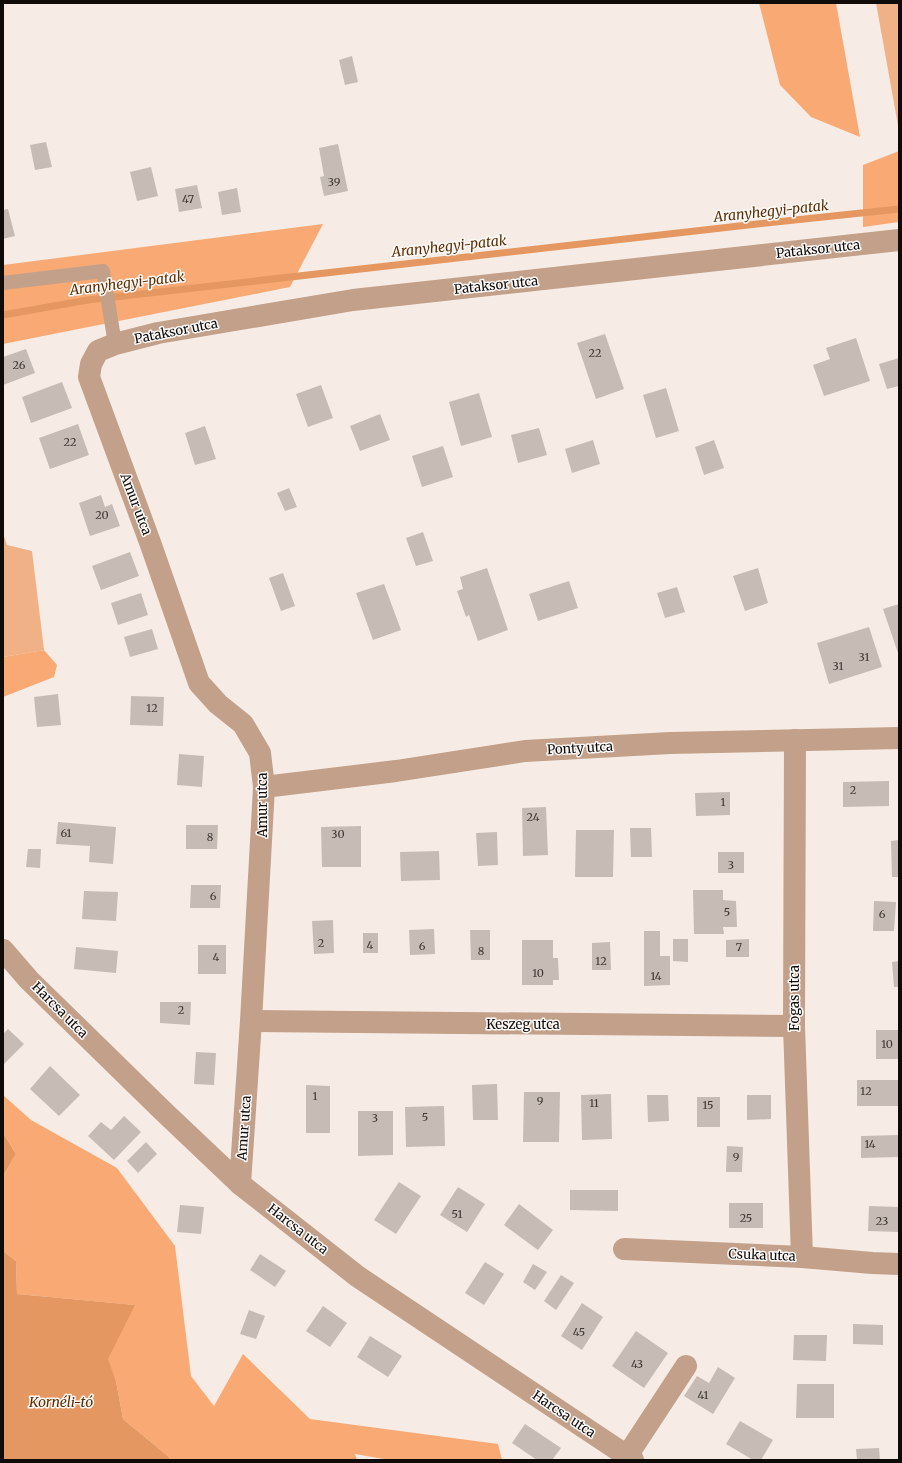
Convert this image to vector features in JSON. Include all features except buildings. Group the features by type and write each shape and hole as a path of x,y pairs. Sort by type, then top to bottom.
{"street":[{"name":"Pataksor utca","path":"107,348 158,333 353,300 899,240"},
{"name":"Amur utca","path":"107,348 91,364 89,377 152,545 199,683 218,704 243,724 260,753 264,787 240,1184"},
{"name":"Ponty utca","path":"264,787 396,772 525,751 670,743 899,738"},
{"name":"Fogas utca","path":"795,740 794,1026 802,1257"},
{"name":"Harcsa utca","path":"3,950 35,986 240,1184 357,1276 630,1458"},
{"name":"Keszeg utca","path":"251,1021 794,1026"},
{"name":"Csuka utca","path":"624,1249 802,1257 899,1264"},
{"path":"630,1458 686,1366"}],"lane":[{"path":"3,283 102,271 109,311 107,348"}],"shaded area":[{"path":"759,3 836,3 860,137 811,117 780,85"},
{"path":"876,3 899,3 899,131"},
{"path":"899,151 899,222 863,227 863,165"},
{"path":"323,224 290,287 3,344 3,265"},
{"path":"3,533 7,545 32,551 44,650 3,657"},
{"path":"44,650 57,665 54,677 3,697 3,657"},
{"path":"3,1095 31,1120 117,1168 175,1246 191,1376 214,1406 243,1354 310,1419 498,1444 502,1460 389,1460 355,1454 357,1460 170,1460 169,1457 123,1419 116,1381 107,1359 134,1305 17,1294 16,1261 3,1251 3,1176 16,1154 3,1133"}],"water":[{"path":"3,1133 16,1154 3,1176"},
{"name":"Kornéli-tó","path":"3,1251 16,1261 17,1294 135,1305 108,1359 116,1381 123,1419 169,1457 170,1460 3,1460"}],"waterway":[{"name":"Aranyhegyi-patak","path":"3,315 88,300 899,209"}]}
